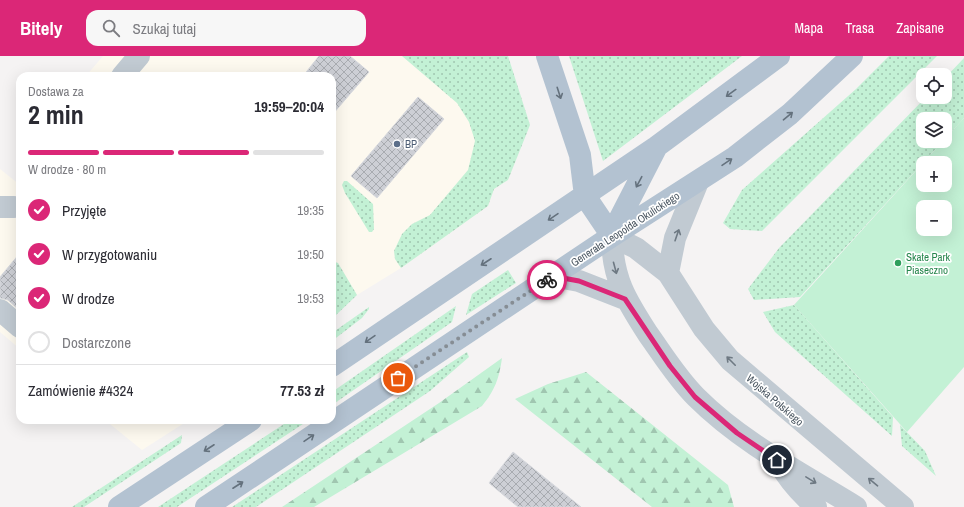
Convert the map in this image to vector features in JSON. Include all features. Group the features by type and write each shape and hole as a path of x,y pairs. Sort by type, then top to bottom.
{"main road":[{"path":"547,56 580,155 585,196 612,236"},
{"path":"336,363 656,147 779,56"},
{"name":"Generała Leopolda Okulickiego","path":"336,420 612,236 697,184 735,157 790,114 852,56"},
{"path":"612,236 656,147"},
{"path":"119,507 245,424"},
{"name":"Generała Leopolda Okulickiego","path":"206,507 330,424"}],"street":[{"path":"125,72 139,56"},
{"path":"668,273 675,238 697,184"},
{"path":"612,236 613,262 625,299 670,366 695,397 737,433 777,460 856,507"},
{"name":"Wojska Polskiego","path":"612,236 636,248 668,273 704,329 730,360 903,507"},
{"path":"552,276 579,281 625,299"},
{"path":"0,310 16,324"},
{"path":"777,460 790,482 816,507"}],"shaded area":[{"path":"103,56 402,56 518,154 508,180 494,189 488,206 401,268 357,295 338,263 336,262 336,72 89,72"},
{"path":"0,169 16,182 16,346 0,332"},
{"path":"110,424 183,424 142,450"}],"green space":[{"path":"402,56 508,56 530,125 508,180 494,189 488,206 401,268 395,259 394,251 402,234 412,224 430,215 468,170 475,141 469,122 457,103"},
{"path":"569,56 742,56 603,161"},
{"path":"889,56 937,56 925,68 916,68 916,77 762,231 730,229 723,223 742,190 856,89"},
{"path":"964,58 964,118 952,131 952,112 916,112 916,148 937,148 929,156 916,156 916,170 800,297 754,300 748,289 779,248 919,104 952,104 952,71"},
{"name":"Skate Park Piaseczno","path":"964,118 964,367 907,432 794,305 916,171 916,192 952,192 952,156 929,156 937,148 952,148 952,131"},
{"path":"344,181 347,181 373,204 374,229 372,232 369,232 345,193 342,185"},
{"path":"336,262 338,263 357,295 336,315"},
{"path":"508,270 516,283 466,315 472,294"},
{"path":"794,305 893,417 892,436 775,332 763,312"},
{"path":"456,306 452,322 336,402 336,389"},
{"path":"369,307 362,318 336,338 336,330"},
{"path":"467,352 469,357 430,391 256,507 232,507"},
{"path":"502,358 496,384 482,406 314,507 282,507 439,403"},
{"path":"586,372 728,485 734,507 652,507 515,399 548,384"},
{"path":"284,424 303,424 177,507 158,507"},
{"path":"900,425 925,451 936,476 902,446"},
{"path":"182,435 181,443 84,507 72,507"}],"building":[{"path":"319,56 350,56 369,72 336,110 336,72 306,72"},
{"path":"418,97 444,119 377,198 351,176"},
{"path":"16,258 16,307 8,300 0,298 0,277"},
{"path":"513,452 581,507 518,507 489,483"}],"way so far":[{"path":"398,378 547,280"}],"place":[{"name":"BP","path":"397,144"},
{"name":"Skate Park Piaseczno","path":"898,263"}],"route":[{"path":"547,280 552,276 579,281 625,299 670,366 695,397 737,433 777,460"}]}
